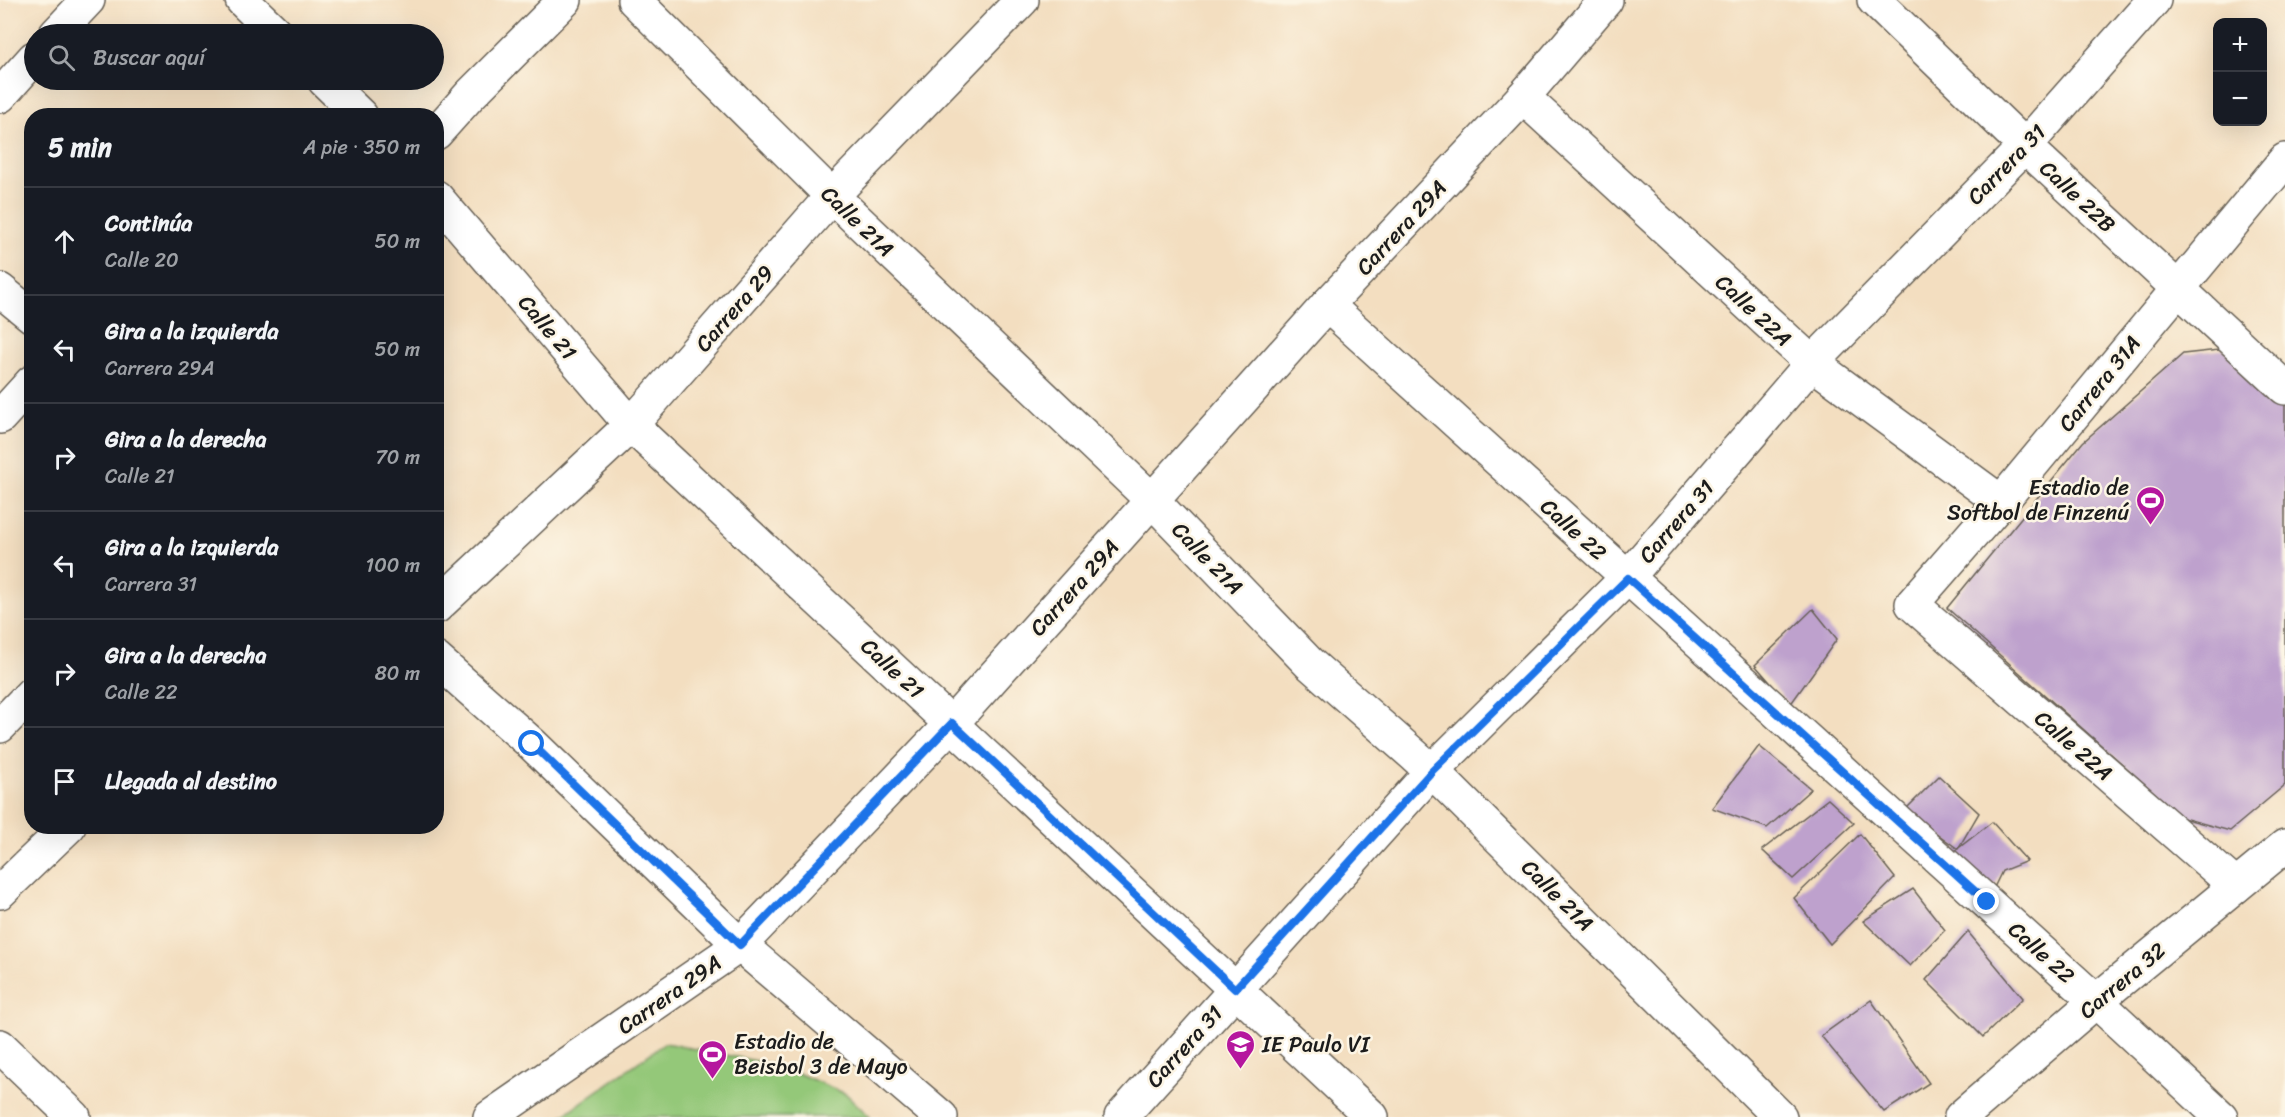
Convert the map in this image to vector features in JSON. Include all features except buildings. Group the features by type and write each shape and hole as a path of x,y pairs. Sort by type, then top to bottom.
{"street":[{"path":"65,24 87,0"},
{"path":"242,0 267,24"},
{"path":"444,124 565,0"},
{"name":"Calle 21A","path":"634,0 832,196 1152,501 1309,663 1432,771 1780,1117"},
{"name":"Carrera 29","path":"444,600 631,425 832,196 1022,0"},
{"name":"Carrera 29A","path":"490,1117 740,945 952,723 1327,305 1523,97 1606,0"},
{"name":"Calle 22B","path":"1874,0 2025,146 2285,388"},
{"name":"Carrera 31","path":"1120,1117 1432,771 1628,578 1812,363 2025,146 2154,0"},
{"path":"0,96 24,69"},
{"path":"334,90 353,108"},
{"name":"Calle 22A","path":"1523,97 1812,363 2001,502"},
{"name":"Carrera 31A","path":"1912,604 2001,502 2285,160"},
{"name":"Calle 21","path":"444,206 631,425 1372,1117"},
{"path":"0,290 24,310"},
{"name":"Calle 22","path":"1327,305 2096,1001 2221,1117"},
{"path":"0,417 24,391"},
{"name":"Calle 22A","path":"1912,604 2236,886"},
{"path":"444,666 532,744 740,945 941,1117"},
{"path":"0,726 24,701"},
{"path":"0,892 61,834"},
{"name":"Carrera 32","path":"1961,1117 2096,1001 2285,846"},
{"path":"0,1047 74,1117"}],"green space":[{"name":"Estadio de Beisbol 3 de Mayo","path":"665,1043 781,1066 846,1094 870,1117 561,1117"}],"place":[{"name":"Estadio de Softbol de Finzenú","path":"2150,526"},
{"name":"IE Paulo VI","path":"1241,1070"},
{"name":"Estadio de Beisbol 3 de Mayo","path":"713,1080"}],"route":[{"path":"532,744 740,945 952,723 1235,989 1432,771 1628,578 1987,902"}]}
